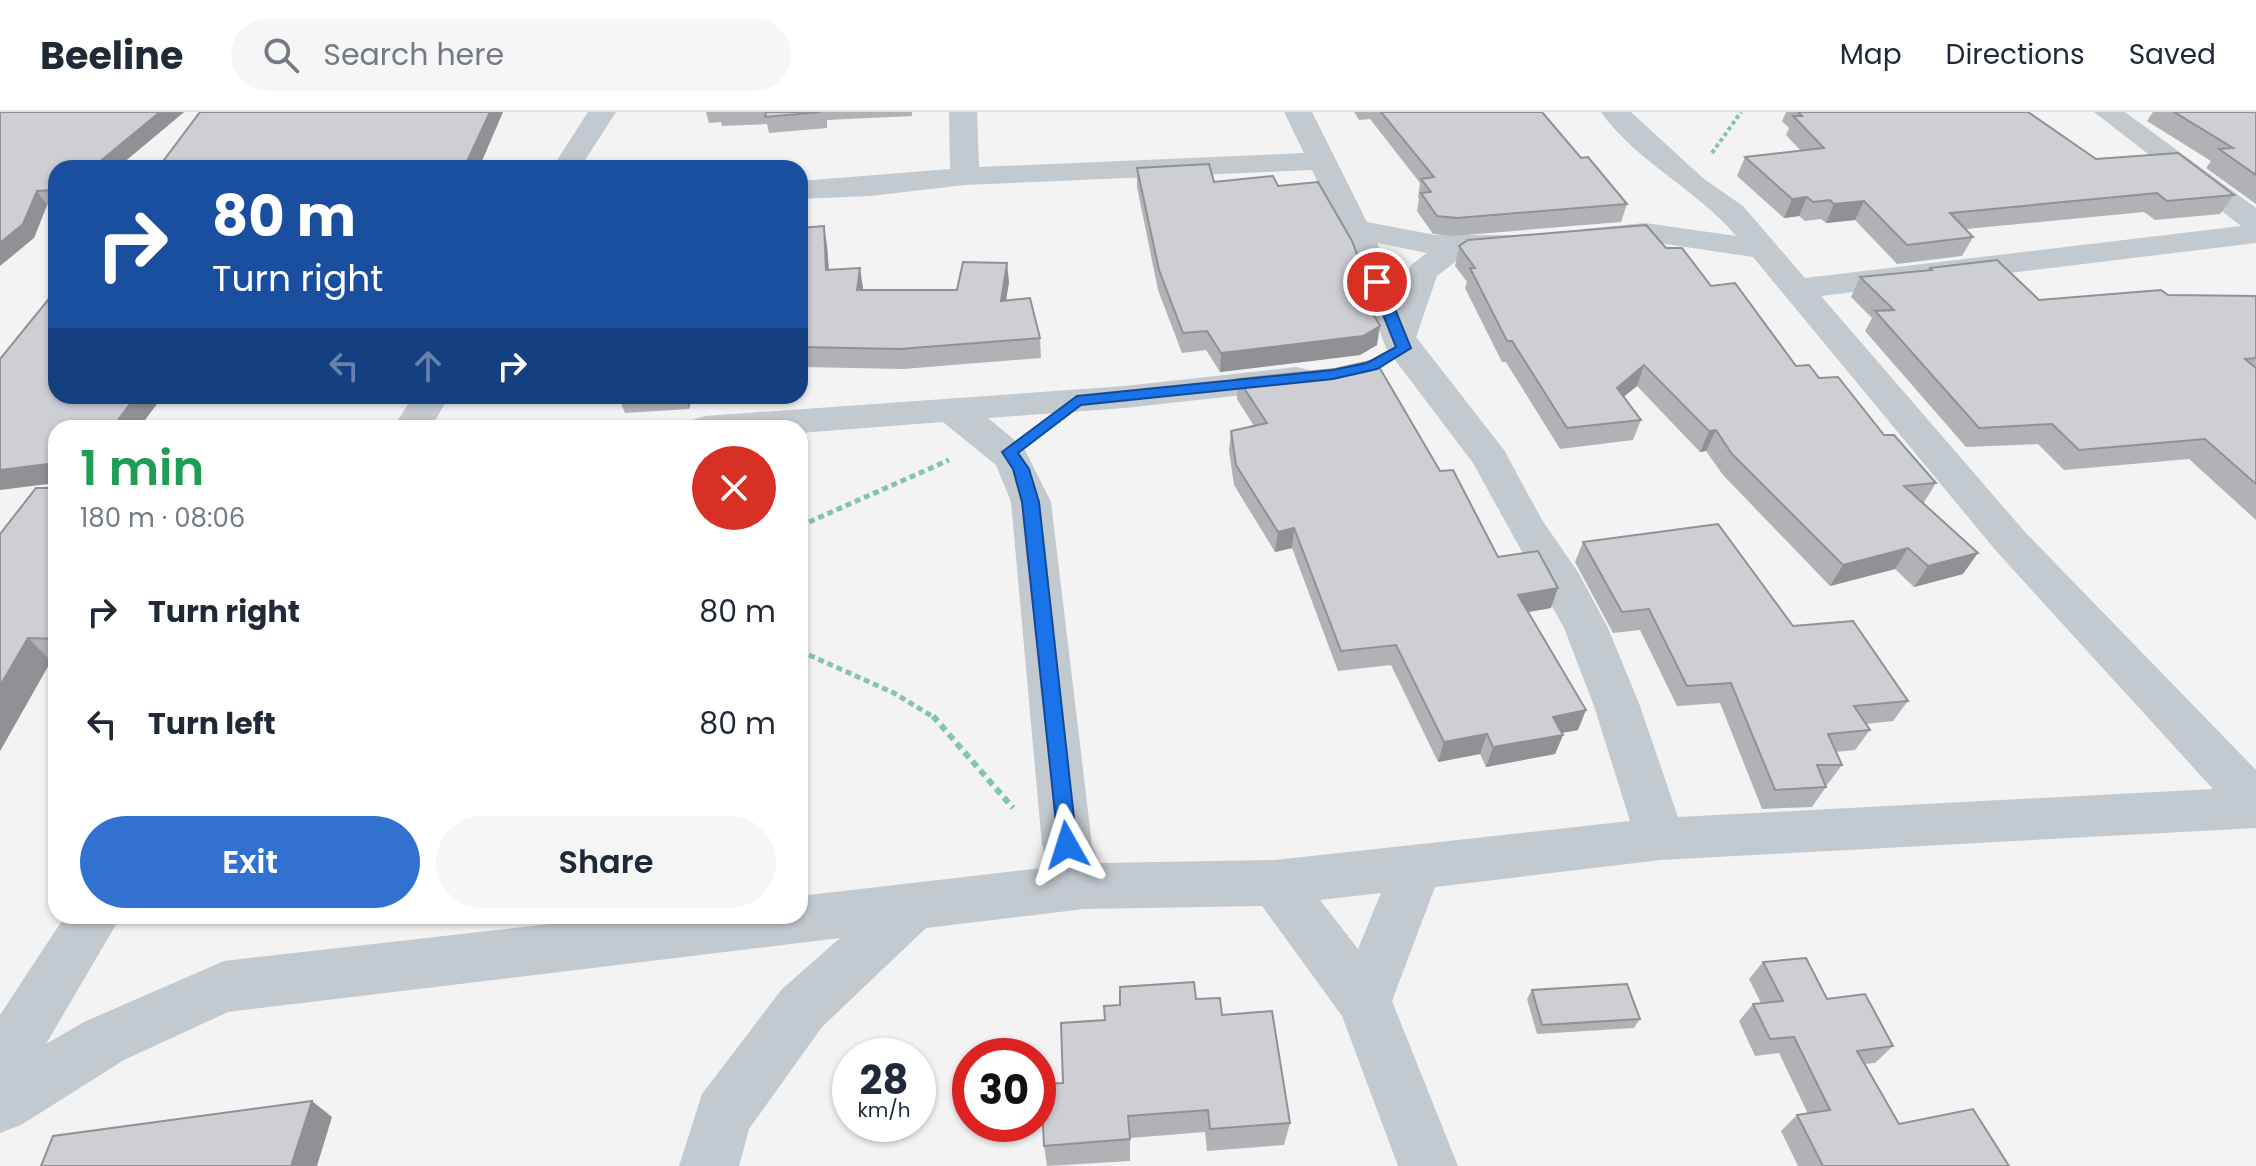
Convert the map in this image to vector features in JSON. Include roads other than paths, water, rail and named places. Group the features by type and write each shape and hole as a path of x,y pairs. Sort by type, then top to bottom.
{"street":[{"path":"571,160 602,112"},
{"path":"963,112 965,176"},
{"path":"1298,112 1355,228 1391,350 1490,459 1525,526 1557,572 1586,628 1612,693 1661,839"},
{"path":"2108,112 2256,223"},
{"path":"1626,115 1694,185 1732,212 2011,542 2256,805"},
{"path":"808,190 870,187 965,176 1321,161"},
{"path":"1355,228 1413,245 1453,248 1645,232 1762,249"},
{"path":"1795,289 2256,234"},
{"path":"1391,350 1422,272 1453,248"},
{"path":"808,420 1077,401 1333,374"},
{"path":"1001,446 1077,401"},
{"path":"951,410 1001,446 1021,469 1031,502 1075,866"},
{"path":"808,921 910,909 1075,866 1275,883 1661,839 2256,805"},
{"path":"1364,1001 1417,867"},
{"path":"1275,883 1364,1001 1428,1166"},
{"path":"709,1166 723,1115 802,1008 910,909"},
{"path":"0,1066 18,1009 88,924"},
{"path":"0,1104 104,1041 224,987 778,924"}]}
